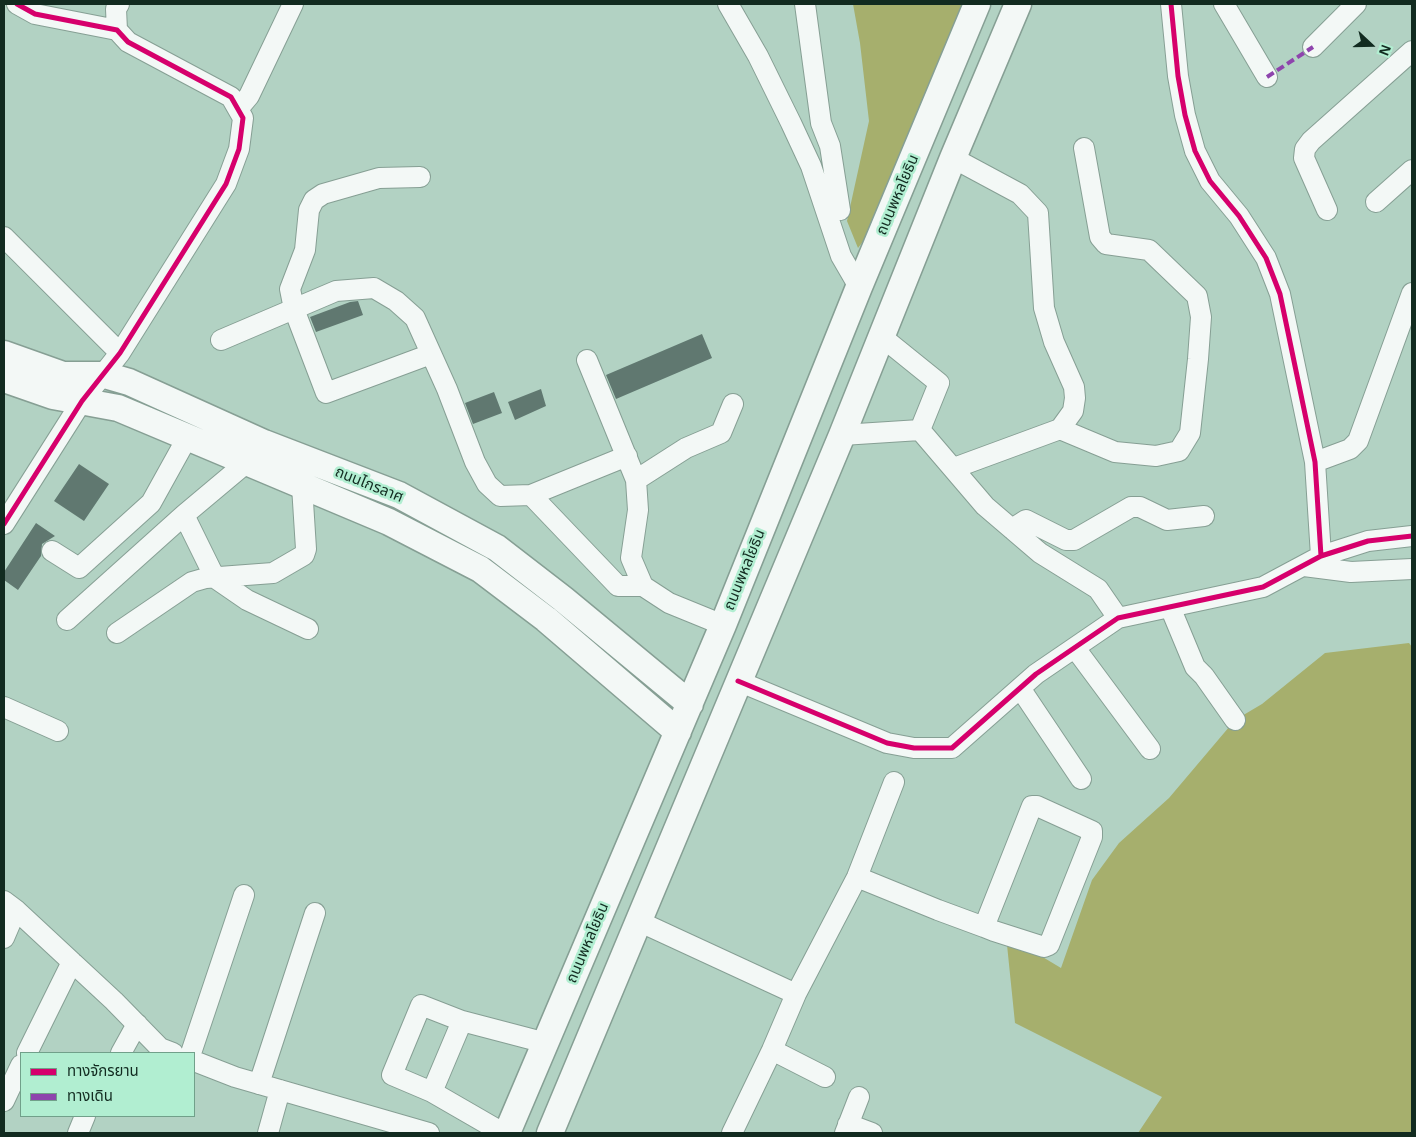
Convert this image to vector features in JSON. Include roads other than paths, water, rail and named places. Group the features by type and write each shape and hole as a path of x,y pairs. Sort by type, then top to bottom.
{"main road":[{"name":"ถนนพหลโยธิน","path":"507,1133 723,625 859,287 977,4"},
{"path":"550,1133 842,436 953,158 1018,4"},
{"name":"ถนนไกรลาศ","path":"4,354 63,375 105,375 129,382 264,443 399,495 497,548 563,599 690,704"},
{"name":"ถนนไกรลาศ","path":"4,379 53,396 118,408 389,522 480,569 546,618 678,732"}],"street":[{"path":"4,524 82,401 105,375 120,353 226,184 239,148 243,118 231,97 128,42 117,30 35,14 17,4"},
{"path":"117,30 116,9 119,4"},
{"path":"238,109 249,96 293,4"},
{"path":"728,4 758,56 811,166 841,256 859,287"},
{"path":"804,4 822,123 830,146 840,210"},
{"path":"1171,4 1178,76 1185,115 1195,151 1210,181 1240,216 1266,258 1280,294 1315,462 1321,556"},
{"path":"1224,4 1267,78"},
{"path":"1313,47 1356,4"},
{"path":"1327,210 1304,158 1305,149 1310,141 1412,51"},
{"path":"1060,429 1115,452 1156,456 1178,452 1190,433 1202,317 1197,296 1149,250 1106,244 1100,237 1084,148"},
{"path":"953,158 1020,194 1038,213 1044,308 1054,342 1070,376 1075,392 1073,411 1060,429 954,468"},
{"path":"1376,202 1412,170"},
{"path":"420,176 379,178 323,194 314,200 309,210 305,250 290,289 294,309 326,392 431,354"},
{"path":"4,237 120,353"},
{"path":"221,340 336,291 374,288 396,301 415,318 475,462 487,484 500,496 531,495 627,456"},
{"path":"1315,462 1350,449 1358,441 1412,294"},
{"path":"882,337 940,383 920,430"},
{"path":"587,360 636,480 638,510 631,558 643,586"},
{"path":"636,480 686,448 721,433 733,404"},
{"path":"842,436 920,430"},
{"path":"920,430 986,506 1040,553 1098,589 1118,618"},
{"path":"52,551 79,568 151,503 187,438"},
{"path":"67,620 184,515 246,463"},
{"path":"116,633 192,582 273,573 304,555 306,549 302,486"},
{"path":"531,495 618,586 643,586 669,603 723,625"},
{"path":"1012,529 1026,520 1066,540 1074,540 1132,507 1140,507 1167,520 1204,516"},
{"path":"184,515 216,578 247,600 308,629"},
{"path":"738,681 887,743 914,748 952,748 1036,674 1118,618 1263,587 1321,556 1368,542 1412,536"},
{"path":"1304,566 1351,572 1412,569"},
{"path":"1170,607 1195,667 1204,676 1235,720"},
{"path":"1075,648 1150,750"},
{"path":"1020,688 1080,779"},
{"path":"4,707 58,731"},
{"path":"732,1133 772,1050 796,994 857,877 894,782"},
{"path":"857,877 984,927 1044,947 1049,944 1092,837 1092,831 1037,806 1032,806 984,927"},
{"path":"191,1052 244,895"},
{"path":"4,938 10,905"},
{"path":"10,905 138,1024 160,1048 170,1052"},
{"path":"259,1084 315,913"},
{"path":"638,921 796,994"},
{"path":"27,1052 72,962"},
{"path":"503,1133 432,1092 392,1075 421,1005 462,1021 546,1043"},
{"path":"432,1092 462,1021"},
{"path":"122,1052 138,1024"},
{"path":"772,1050 825,1077"},
{"path":"195,1061 379,1126 428,1133"},
{"path":"4,1101 20,1067"},
{"path":"268,1133 280,1090"},
{"path":"859,1097 846,1129 872,1133"},
{"path":"78,1133 85,1117"}]}
